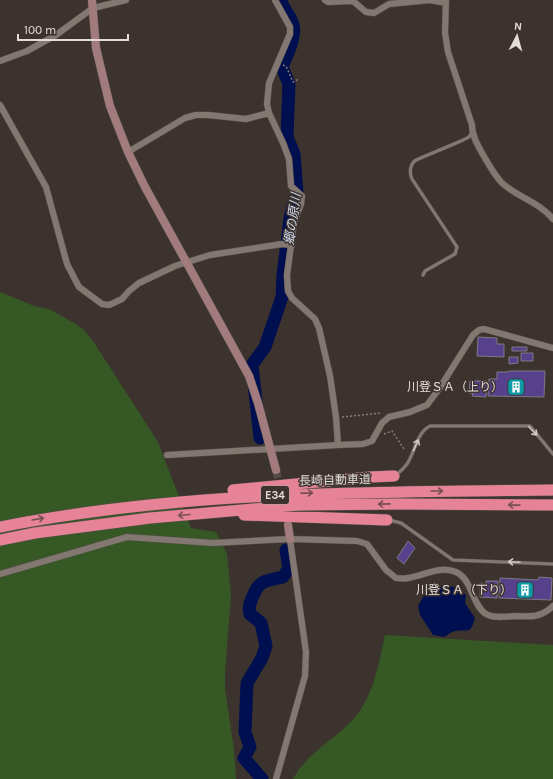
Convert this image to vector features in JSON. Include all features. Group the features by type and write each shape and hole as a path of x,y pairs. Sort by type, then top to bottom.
{"highway":[{"path":"150,504 224,491 394,476"},
{"name":"長崎自動車道","path":"0,526 41,518 150,504 297,494 553,490"},
{"name":"長崎自動車道","path":"0,540 35,533 150,518 307,505 553,505"},
{"path":"207,513 387,520"}],"street":[{"path":"0,61 27,51 56,35 92,4 126,0"},
{"path":"276,0 290,27 290,34 269,83 269,113 289,159 291,186 301,193 302,196 301,204 294,223 287,275 288,291 292,298 315,319 319,328 330,376 336,417 338,445"},
{"path":"325,0 328,2 353,1 366,12 374,13 390,4 430,0 446,2 445,33 448,52 472,125 472,132 492,169 501,182 536,204 553,219"},
{"path":"92,4 96,48 110,106 128,152 249,376 271,448 276,470"},
{"path":"0,104 46,187 67,264 79,287 102,304 109,305 122,299 139,283 176,266 210,255 282,244 292,245"},
{"path":"128,152 185,118 196,115 208,115 246,119 269,113"},
{"path":"167,455 363,444 372,441 382,423 389,417 410,412 427,405 473,335 479,330 484,329 553,348"},
{"path":"276,779 305,676 306,663 306,652 288,525"},
{"path":"0,574 127,537 213,543 290,539 357,541 366,544 386,570 396,578 409,578 427,572 446,570 456,572 464,579 479,606 486,614 495,616 533,616 543,614 553,606"}],"lane":[{"path":"423,275 425,271 455,254 457,247 412,179 410,168 412,162 461,141 472,132"},
{"path":"394,476 407,464 425,428 430,426 530,426 553,454"},
{"path":"387,520 401,523 453,560 553,564"}],"path":[{"path":"286,66 292,82 299,79"},
{"path":"336,417 382,413 389,417"},
{"path":"375,437 392,431 404,449"}],"green space":[{"path":"0,292 34,306 49,309 84,330 93,341 158,442 191,528 216,532 227,554 231,595 225,689 234,749 236,779 0,779"},
{"path":"385,635 553,645 553,779 293,779 306,761 340,732 356,716 362,707 372,688"}],"shaded area":[{"path":"443,586 456,587 466,595 465,603 475,618 470,629 454,631 444,637 433,635 420,615 418,606 426,592"}],"building":[{"path":"478,337 497,338 497,344 504,344 504,357 477,356"},
{"path":"512,347 527,347 527,351 512,351"},
{"path":"521,353 533,353 533,361 521,361"},
{"path":"509,357 518,357 518,363 509,364"},
{"name":"川登ＳＡ（上り）","path":"545,371 544,397 488,396 489,379 497,379 497,372"},
{"path":"470,381 487,381 486,397 472,396 473,393 469,393"},
{"path":"408,541 415,548 404,564 397,558"},
{"name":"川登ＳＡ（下り）","path":"539,577 552,578 551,600 499,598 500,578 538,580"},
{"path":"486,581 498,581 497,598 480,597 480,583 486,584"}],"waterway":[{"name":"郷の原川","path":"260,438 252,365 265,347 282,297 283,275 290,218 297,193 294,154 287,137 289,84 282,67 294,32 291,19 281,0"},
{"name":"郷の原川","path":"262,779 244,758 250,747 245,732 247,683 262,658 266,646 261,623 250,614 249,607 258,586 268,580 283,577 289,568 286,550"}],"tunnel":[{"path":"276,470 280,489"}],"place":[{"name":"川登ＳＡ（上り）","path":"516,387"},
{"name":"川登ＳＡ（下り）","path":"525,590"}]}
